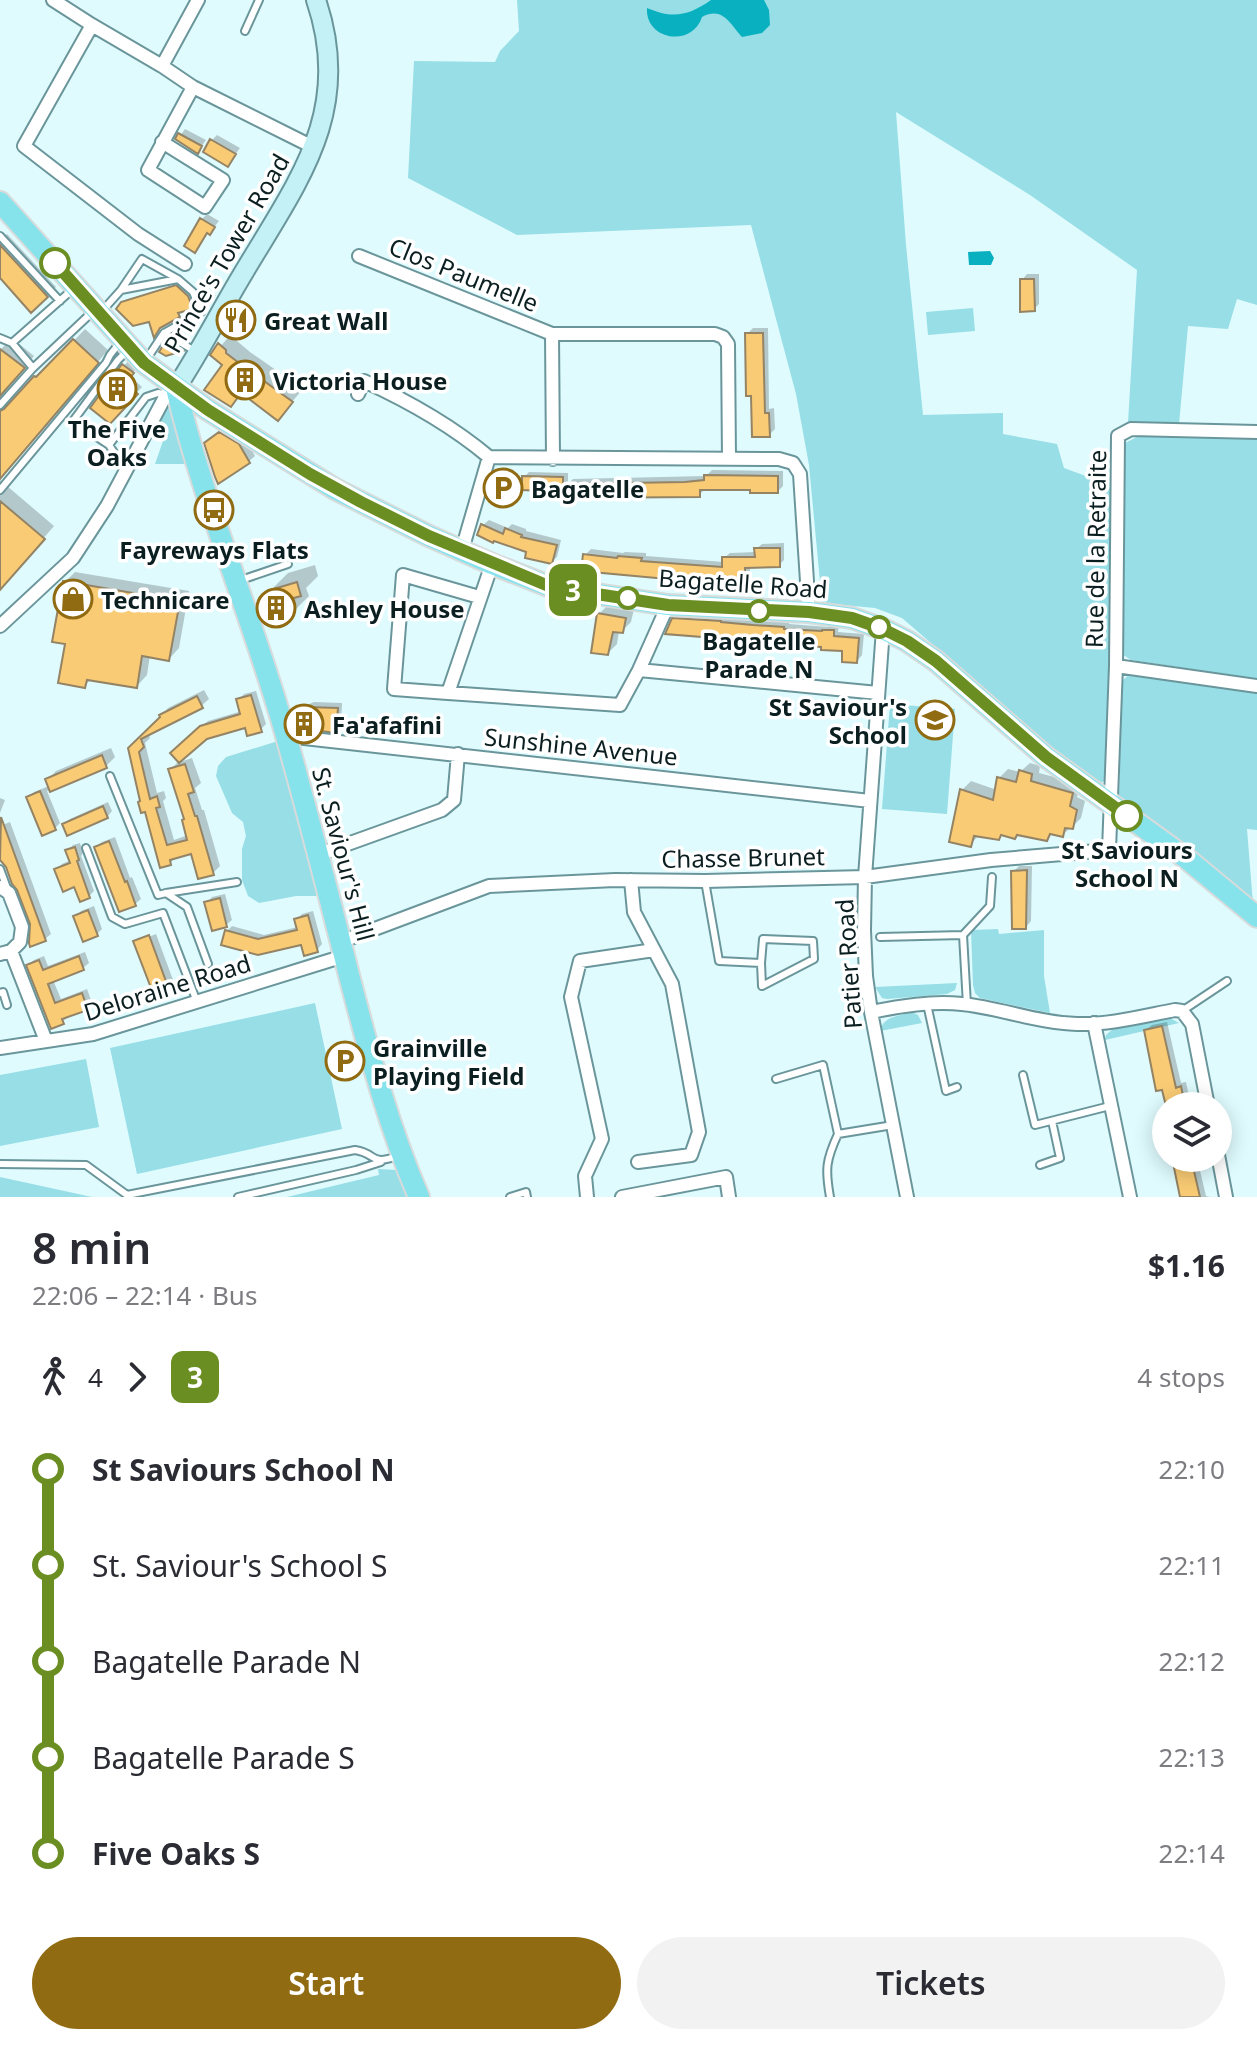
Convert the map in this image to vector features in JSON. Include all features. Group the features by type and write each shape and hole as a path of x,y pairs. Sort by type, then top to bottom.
{"main road":[{"name":"Prince's Tower Road","path":"171,391 198,353 287,202 323,121 329,63 323,21 316,0"},
{"name":"Bagatelle Road","path":"0,202 68,294 97,310 171,391 208,410 335,489 429,536 551,587 668,605 809,612 852,618 883,629 936,661 1046,757 1187,859 1257,917"},
{"name":"St. Saviour's Hill","path":"171,391 286,736 374,1069 401,1155 419,1197"},
{"path":"186,431 186,422 191,413 208,410"}],"street":[{"path":"53,0 193,87 313,147"},
{"path":"162,66 198,0"},
{"path":"92,25 24,146 138,234 185,264"},
{"path":"162,142 223,180 205,207 148,170 162,142 193,87"},
{"name":"Clos Paumelle","path":"359,256 552,334 715,334 723,337 728,344 729,459"},
{"name":"Clos Paumelle","path":"552,334 553,459"},
{"path":"358,394 364,381 401,398 489,457 779,459 793,463 800,474 809,612"},
{"path":"0,626 73,558 107,506 171,391"},
{"name":"Rue de la Retraite","path":"1110,803 1116,666 1118,436 1131,429 1257,432"},
{"path":"462,550 489,457"},
{"path":"448,693 492,564"},
{"path":"479,597 403,575 394,689 620,705 668,605"},
{"name":"Patier Road","path":"883,629 865,877 865,945 871,1012 907,1197"},
{"path":"1116,666 1257,686"},
{"path":"639,670 878,693"},
{"name":"Sunshine Avenue","path":"286,736 870,801"},
{"path":"317,855 442,810 454,800 458,754"},
{"name":"Chasse Brunet","path":"342,949 489,886 631,880 865,877 991,860 1109,850 1110,803"},
{"path":"631,880 634,912 672,984 699,1132 691,1155 638,1162"},
{"path":"4,890 22,927 20,942 5,952 46,1041"},
{"name":"Deloraine Road","path":"0,1048 93,1034 197,1002 342,949"},
{"path":"587,1197 585,1176 602,1139 571,997 580,961 654,950"},
{"path":"871,1012 926,1003 967,1005 1081,1025 1182,1011 1192,1024 1205,1092"},
{"path":"1094,1023 1130,1197"},
{"path":"1221,1172 1226,1197"},
{"path":"622,1197 726,1177 729,1197"}],"lane":[{"path":"245,31 259,0"},
{"path":"0,236 68,294 12,343"},
{"path":"0,405 33,368 121,290 142,259 178,279 193,292 201,312 164,333 149,352 132,350 110,355 0,490"},
{"path":"121,290 178,279"},
{"path":"164,333 198,353"},
{"path":"0,338 12,343 33,368"},
{"path":"126,470 109,445 73,421 118,360 132,350"},
{"path":"109,445 146,397 171,391"},
{"path":"236,582 288,564"},
{"path":"110,776 158,895 237,882"},
{"path":"86,848 112,917 125,924 163,913 197,1002"},
{"path":"0,869 4,890"},
{"path":"880,937 963,935 990,906 992,877"},
{"path":"705,881 719,961 761,963"},
{"path":"166,893 187,907 208,964"},
{"path":"963,935 967,1005"},
{"path":"763,939 813,941 814,959 762,986 761,963 763,939"},
{"path":"1182,1011 1227,981"},
{"path":"0,993 3,992 7,1005"},
{"path":"926,1003 946,1091 957,1087"},
{"path":"776,1079 823,1065 838,1134 827,1157 830,1197"},
{"path":"1023,1075 1035,1125 1110,1106"},
{"path":"1040,1165 1060,1158 1052,1121"},
{"path":"838,1134 893,1125"},
{"path":"0,1164 86,1165 127,1196 355,1150 366,1152 381,1162"},
{"path":"238,1197 356,1170 401,1155"},
{"path":"510,1197 526,1192 527,1197"}],"shaded area":[{"path":"517,0 1257,0 1257,305 1237,299 1228,329 1188,326 1179,424 1128,423 1137,270 1030,195 896,112 923,415 1003,413 1003,434 1057,444 1064,468 1113,486 1107,779 1099,784 1055,750 902,618 875,608 822,603 809,465 796,394 751,225 517,235 408,178 414,61 495,62 500,51 519,31"},
{"path":"711,0 764,0 769,10 770,25 762,33 742,37 721,15 709,14 702,17 697,27 689,33 670,36 653,27 648,19 647,8 673,15 695,10"},
{"path":"990,251 994,258 991,265 969,265 968,252"},
{"path":"973,308 975,331 928,335 926,312"},
{"path":"169,407 188,464 155,464 163,441 149,433 161,410"},
{"path":"1139,436 1257,439 1257,679 1131,660 1122,654 1125,443"},
{"path":"1133,671 1257,690 1257,830 1247,829 1253,904 1124,805 1119,796 1122,681"},
{"path":"890,704 955,709 947,814 882,809"},
{"path":"278,741 320,891 316,896 296,896 259,903 248,896 242,880 242,849 246,836 243,822 232,813 216,776 218,766 226,757"},
{"path":"998,929 999,934 1044,930 1044,976 1050,1013 980,998 975,993 971,930"},
{"path":"957,983 955,990 947,994 887,999 882,998 875,987"},
{"path":"315,1003 342,1129 137,1174 110,1048"},
{"path":"912,1012 918,1015 922,1023 880,1031 888,1019"},
{"path":"1170,1018 1179,1023 1105,1040 1115,1027"},
{"path":"86,1059 99,1127 0,1146 0,1075"},
{"path":"378,1169 397,1170 410,1197 287,1197 379,1175"},
{"path":"0,1177 92,1197 0,1197"}],"building":[{"path":"178,133 202,146 198,154 175,139"},
{"path":"210,139 236,154 228,167 203,152"},
{"path":"200,218 215,227 210,235 207,233 195,253 184,246"},
{"path":"0,245 48,297 31,313 0,278"},
{"path":"1020,279 1034,279 1035,311 1020,312"},
{"path":"176,285 188,296 193,309 178,313 180,317 160,328 154,338 149,322 133,326 116,309 121,302"},
{"path":"745,333 763,333 765,413 769,413 770,437 752,437 751,396 746,396"},
{"path":"73,339 99,363 0,479 0,411"},
{"path":"166,341 183,351 166,356 159,352"},
{"path":"218,343 226,353 293,402 278,421 241,393 231,407 204,390 222,365 210,355"},
{"path":"0,349 25,368 0,396"},
{"name":"The Five Oaks","path":"122,364 134,373 126,383 138,394 110,424 90,408"},
{"path":"219,432 239,444 250,463 218,484 204,443"},
{"path":"704,475 778,476 778,493 700,490 700,497 566,498 566,484 685,482 704,480"},
{"path":"522,476 563,477 563,492 522,490"},
{"path":"0,501 45,539 0,590"},
{"path":"481,524 503,534 505,528 521,537 557,545 552,564 525,558 526,552 477,535"},
{"path":"754,548 780,548 780,567 745,568 745,579 710,579 710,583 581,571 583,554 722,567 722,557 755,557"},
{"path":"63,581 180,601 169,661 142,656 137,688 87,680 85,688 58,683 65,644 52,642"},
{"name":"Ashley House","path":"297,582 301,596 287,600 292,616 268,623 260,598 268,595 267,591"},
{"path":"597,613 626,618 623,633 613,632 608,655 591,653"},
{"path":"672,618 784,629 834,630 834,636 859,638 857,663 842,662 842,651 821,650 821,647 665,634"},
{"path":"251,695 262,732 247,736 245,728 207,739 179,763 170,753 200,726 240,714 236,699"},
{"path":"197,696 203,708 141,739 144,747 139,752 150,799 157,796 160,807 156,808 167,845 187,840 184,819 168,769 185,764 194,792 188,794 214,875 198,879 191,854 170,860 171,865 160,868 145,812 141,813 138,802 128,748 159,715"},
{"path":"307,707 338,708 336,733 297,728 293,713"},
{"path":"102,755 107,768 50,792 45,779"},
{"path":"1019,770 1032,774 1031,781 1073,793 1070,806 1077,810 1073,829 1065,828 1063,837 1050,834 1047,841 1001,835 999,840 974,836 971,847 949,842 960,789 993,800 997,777 1016,782"},
{"path":"40,791 56,830 42,836 26,797"},
{"path":"103,806 108,818 67,836 62,824"},
{"path":"1,817 46,941 30,947 30,924 17,890 0,860"},
{"path":"109,841 136,906 119,912 94,847"},
{"path":"75,847 90,898 80,902 74,887 63,892 54,869 70,863 65,850"},
{"path":"1027,870 1026,929 1012,929 1011,871"},
{"path":"220,898 227,927 212,931 204,902"},
{"path":"88,910 98,936 83,942 73,916"},
{"path":"308,915 318,952 304,956 301,945 258,955 221,945 225,930 258,939 297,930 294,919"},
{"path":"149,935 171,995 156,1001 133,941"},
{"path":"79,956 84,970 48,984 55,1003 82,993 88,1010 62,1019 64,1024 51,1029 26,965 39,960 43,970"},
{"path":"1162,1026 1176,1088 1181,1086 1182,1092 1156,1091 1144,1030"},
{"path":"1175,1172 1194,1172 1200,1197 1180,1197"}],"bus line":[{"name":"3","path":"55,263 144,363 208,410 335,489 429,536 551,587 668,605 809,612 852,618 883,629 936,661 1046,757 1127,816"}],"place":[{"name":"Great Wall","path":"236,320"},
{"name":"Victoria House","path":"245,380"},
{"name":"The Five Oaks","path":"117,389"},
{"name":"Bagatelle","path":"503,488"},
{"name":"Fayreways Flats","path":"214,510"},
{"name":"Technicare","path":"73,599"},
{"name":"Ashley House","path":"276,608"},
{"name":"Bagatelle Parade N","path":"759,611"},
{"name":"St Saviour's School","path":"935,720"},
{"name":"Fa'afafini","path":"304,724"},
{"name":"St Saviours School N","path":"1127,816"},
{"name":"Grainville Playing Field","path":"345,1061"}]}
